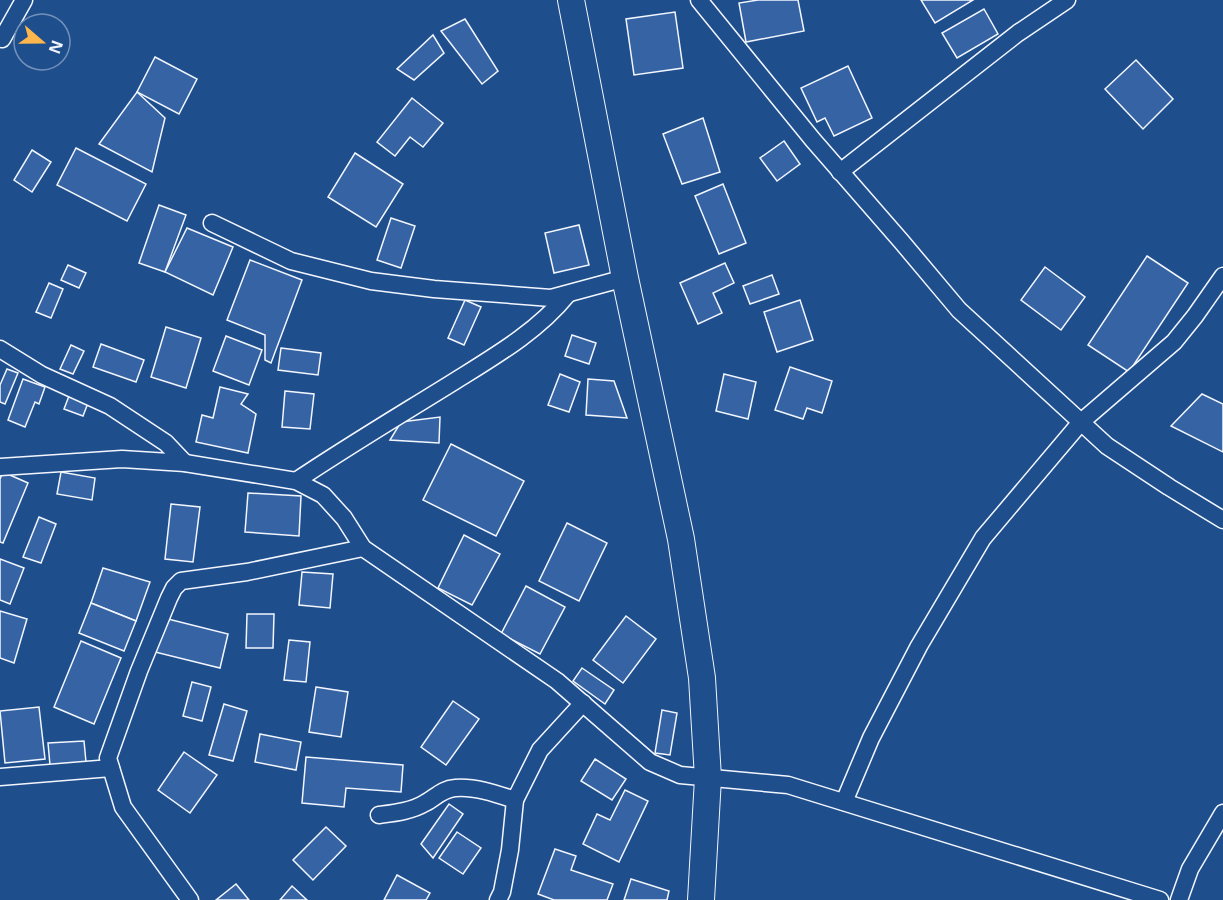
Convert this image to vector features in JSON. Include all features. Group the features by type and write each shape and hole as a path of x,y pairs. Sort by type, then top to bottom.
{"main road":[{"path":"572,0 625,278 681,538 702,678 708,778 701,900"}],"street":[{"path":"2,39 24,0"},
{"path":"699,0 840,172 959,310 1107,446 1223,520"},
{"path":"840,172 1018,33 1068,0"},
{"path":"212,223 291,261 371,281 434,289 551,298 625,278"},
{"path":"844,802 871,738 919,646 983,538 1081,422 1174,342 1223,276"},
{"path":"296,482 339,452 495,356 551,315 567,295"},
{"path":"0,349 42,375 110,406 166,443 185,463"},
{"path":"0,467 122,459 185,463 296,482 322,495 344,518 363,548 557,681 650,762 680,775 788,785 1160,900"},
{"path":"190,900 123,807 108,758 123,713 169,598 180,581 248,572 363,548"},
{"path":"498,900 502,892 510,850 515,800 540,750 583,703"},
{"path":"0,777 111,768"},
{"path":"379,815 396,813 424,804 440,792 454,788 478,790 515,800"},
{"path":"1179,900 1190,870 1223,813"}],"building":[{"path":"758,0 798,0 804,31 746,42 739,3"},
{"path":"921,0 973,0 935,23"},
{"path":"984,9 998,34 957,58 942,33"},
{"path":"675,12 683,68 634,75 626,19"},
{"path":"465,19 498,71 482,84 441,31"},
{"path":"433,35 444,53 414,80 397,69"},
{"path":"155,57 197,79 179,114 137,92"},
{"path":"1136,60 1173,99 1143,129 1105,89"},
{"path":"848,66 872,118 834,136 825,118 817,122 801,88"},
{"path":"137,92 165,118 152,172 99,144"},
{"path":"412,98 443,123 423,147 410,137 395,156 377,142"},
{"path":"703,118 720,172 682,184 663,134"},
{"path":"784,141 800,164 777,181 760,158"},
{"path":"76,148 146,184 127,221 57,185"},
{"path":"32,150 51,162 32,192 14,180"},
{"path":"355,153 403,184 376,227 328,197"},
{"path":"723,184 746,243 719,254 695,196"},
{"path":"159,205 186,215 165,272 139,263"},
{"path":"391,218 415,226 401,268 377,260"},
{"path":"579,225 589,265 554,273 545,233"},
{"path":"187,228 233,247 213,295 165,272"},
{"path":"1147,256 1188,283 1129,372 1088,345"},
{"path":"250,260 302,280 271,363 265,360 265,335 227,320"},
{"path":"725,263 734,283 713,293 722,313 698,324 680,283"},
{"path":"68,265 86,273 79,288 61,280"},
{"path":"1045,267 1085,297 1061,330 1021,300"},
{"path":"772,275 779,294 750,304 743,286"},
{"path":"49,283 63,289 51,318 36,312"},
{"path":"465,300 481,307 464,345 448,338"},
{"path":"800,300 813,340 777,352 764,312"},
{"path":"166,327 201,338 186,388 151,377"},
{"path":"572,335 596,343 589,364 565,356"},
{"path":"226,336 262,350 249,385 213,371"},
{"path":"101,344 144,360 136,382 93,367"},
{"path":"71,345 84,351 73,374 60,369"},
{"path":"281,348 321,353 318,375 278,370"},
{"path":"790,367 832,381 822,413 807,408 803,419 775,410"},
{"path":"7,369 18,373 5,404 0,402 0,385"},
{"path":"560,374 580,382 569,412 548,405"},
{"path":"724,374 756,382 748,419 716,411"},
{"path":"23,379 45,387 39,404 35,402 25,427 8,420"},
{"path":"588,379 614,381 627,418 586,415"},
{"path":"220,387 248,394 241,404 256,414 248,453 196,442 202,415 213,418"},
{"path":"285,391 314,394 310,429 282,427"},
{"path":"1202,394 1223,404 1223,452 1171,426"},
{"path":"69,396 88,403 83,416 64,409"},
{"path":"440,417 439,443 390,440 401,422"},
{"path":"451,444 524,481 496,536 423,500"},
{"path":"3,472 28,483 3,543 0,542 0,479"},
{"path":"61,472 95,478 92,500 57,494"},
{"path":"248,493 301,496 299,536 245,532"},
{"path":"171,504 200,507 193,562 165,559"},
{"path":"39,517 56,524 41,563 23,557"},
{"path":"567,523 607,543 579,601 539,581"},
{"path":"464,535 500,554 472,605 438,588"},
{"path":"0,559 24,568 10,604 0,600"},
{"path":"103,568 150,582 136,621 91,603"},
{"path":"302,572 333,574 330,608 299,605"},
{"path":"526,586 565,607 540,654 501,634"},
{"path":"91,603 136,621 124,651 79,633"},
{"path":"0,611 27,619 14,663 0,658"},
{"path":"247,614 274,614 273,648 246,648"},
{"path":"626,616 656,639 623,683 593,660"},
{"path":"164,618 228,634 220,668 155,652"},
{"path":"289,640 310,642 306,682 284,680"},
{"path":"81,641 121,658 94,724 54,707"},
{"path":"582,668 614,690 605,704 573,681"},
{"path":"192,682 211,687 202,721 183,716"},
{"path":"316,687 348,692 341,737 309,732"},
{"path":"453,701 479,719 446,765 421,747"},
{"path":"224,704 247,711 233,761 209,755"},
{"path":"39,707 45,759 5,763 0,711"},
{"path":"662,710 677,713 670,755 655,753"},
{"path":"260,734 301,742 296,770 255,762"},
{"path":"84,741 86,762 50,765 48,743"},
{"path":"184,752 217,775 190,813 158,790"},
{"path":"306,757 403,765 401,792 346,788 344,807 302,803"},
{"path":"595,759 626,779 612,800 581,781"},
{"path":"625,790 648,801 619,862 583,844 597,814 610,820"},
{"path":"449,804 463,814 433,858 421,844"},
{"path":"326,827 346,846 313,880 293,860"},
{"path":"457,832 481,848 463,874 439,858"},
{"path":"555,849 576,856 571,870 613,884 607,900 554,900 538,894"},
{"path":"397,875 430,893 426,900 384,900"},
{"path":"631,879 669,891 667,900 624,900"},
{"path":"236,884 249,900 216,900"},
{"path":"292,886 307,900 280,900"}]}
